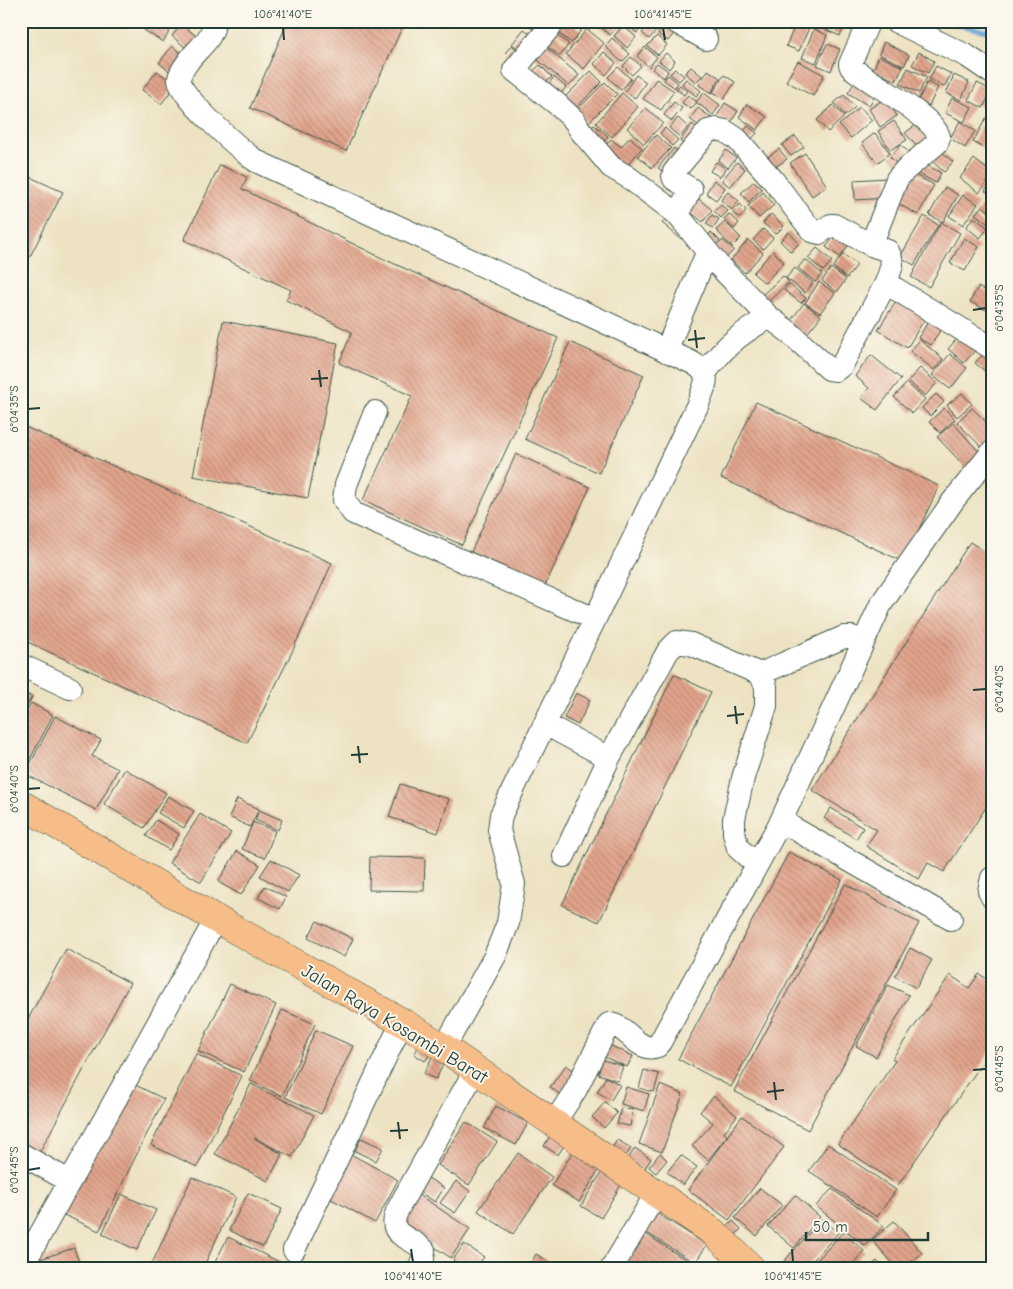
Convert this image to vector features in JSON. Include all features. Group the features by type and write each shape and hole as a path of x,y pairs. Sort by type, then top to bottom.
{"main road":[{"name":"Jalan Raya Kosambi Barat","path":"21,804 216,919 402,1022 444,1048 713,1232 751,1268"}],"street":[{"path":"214,21 209,37 190,59 180,74 179,81 182,88 210,121 228,139 256,161 666,351 699,367 705,373 706,380 698,404 501,815 499,830 514,884 508,923 495,956 444,1048"},
{"path":"555,21 514,70 575,121 580,130 611,167 628,177 677,214 707,253 769,317 789,332 829,369 836,370 842,365 886,283 892,265 892,258 888,251 871,245 834,225 819,233 812,231 773,180 737,139 725,131 716,129 708,131 674,172 674,179 691,190 677,214"},
{"path":"674,21 706,39"},
{"path":"869,21 850,64 852,68 906,104 935,128 939,137 937,143 897,179 871,245"},
{"path":"895,21 968,56 992,74"},
{"path":"666,351 707,253"},
{"path":"886,283 992,348"},
{"path":"705,373 721,351 736,338 764,320"},
{"path":"375,412 346,485 344,500 353,513 595,619"},
{"path":"554,1123 575,1091 610,1024 616,1025 644,1046 650,1048 658,1046 780,821 881,604 953,501 992,452"},
{"path":"760,674 844,637 852,637 863,642"},
{"path":"564,856 609,758 668,651 677,642 684,642 760,674 766,686 766,706 743,778 734,819 734,833 738,848 757,865"},
{"path":"21,665 70,688"},
{"path":"545,724 609,758"},
{"path":"780,821 951,919"},
{"path":"992,878 989,891 992,898"},
{"path":"26,1268 25,1262 216,919"},
{"path":"294,1250 402,1022"},
{"path":"419,1268 424,1259 424,1250 395,1229 396,1213 469,1081 477,1070"},
{"path":"21,1154 70,1181"},
{"path":"612,1268 657,1192"}],"building":[{"path":"26,21 43,21 43,24 26,23"},
{"path":"150,21 176,21 163,42 144,30"},
{"path":"288,21 405,21 346,151 250,108"},
{"path":"529,21 554,21 541,36 527,24"},
{"path":"558,21 570,21 581,30 572,43 552,29"},
{"path":"597,21 610,21 617,27 610,35 595,23"},
{"path":"624,21 647,21 637,33"},
{"path":"653,21 656,21 661,26 649,39 642,33"},
{"path":"797,21 811,23 799,51 786,46"},
{"path":"819,21 840,21 845,24 840,36 817,26"},
{"path":"666,23 676,31 668,41 658,34"},
{"path":"182,24 203,42 193,54 172,36"},
{"path":"623,26 636,37 627,48 614,36"},
{"path":"524,29 537,39 526,54 512,44"},
{"path":"587,29 604,43 584,69 566,54"},
{"path":"814,29 827,35 816,63 802,58"},
{"path":"551,31 569,44 560,56 542,43"},
{"path":"657,36 667,45 658,55 647,46"},
{"path":"612,38 630,54 622,62 605,46"},
{"path":"884,42 909,55 904,66 879,54"},
{"path":"542,44 579,75 569,86 532,55"},
{"path":"827,44 840,49 831,71 817,65"},
{"path":"512,45 523,56 516,64 505,53"},
{"path":"172,46 186,57 173,74 159,63"},
{"path":"645,47 657,57 649,67 637,56"},
{"path":"604,52 616,63 606,75 594,64"},
{"path":"919,52 934,61 928,73 912,65"},
{"path":"666,53 675,61 669,69 659,61"},
{"path":"879,56 903,67 896,81 873,70"},
{"path":"631,57 641,66 632,75 623,66"},
{"path":"798,61 824,75 813,96 786,81"},
{"path":"657,63 668,71 664,78 652,69"},
{"path":"540,65 552,77 542,86 530,74"},
{"path":"936,66 951,74 944,87 929,79"},
{"path":"618,67 631,79 621,90 608,77"},
{"path":"691,67 702,76 696,82 685,73"},
{"path":"908,68 927,77 919,93 900,84"},
{"path":"675,69 684,76 679,81 670,74"},
{"path":"708,70 720,78 711,93 699,85"},
{"path":"157,71 176,85 161,104 142,90"},
{"path":"591,71 602,82 576,108 565,97"},
{"path":"636,75 646,82 635,98 625,91"},
{"path":"668,75 678,83 675,88 664,80"},
{"path":"724,75 735,82 724,99 713,92"},
{"path":"954,75 969,82 961,100 946,93"},
{"path":"554,77 566,87 559,96 547,86"},
{"path":"656,79 674,91 661,110 643,99"},
{"path":"686,79 701,91 696,96 682,84"},
{"path":"605,82 617,94 588,123 576,111"},
{"path":"927,82 938,87 929,106 918,101"},
{"path":"854,83 875,95 869,106 848,93"},
{"path":"977,83 992,90 983,108 968,100"},
{"path":"680,85 687,91 684,95 676,89"},
{"path":"622,93 638,107 612,137 596,123"},
{"path":"704,93 720,105 713,115 696,102"},
{"path":"688,95 697,102 691,109 682,103"},
{"path":"844,95 855,107 845,116 834,103"},
{"path":"886,98 897,116 880,127 869,109"},
{"path":"952,98 972,107 964,122 945,113"},
{"path":"674,102 682,108 672,121 664,115"},
{"path":"725,103 738,111 730,124 717,116"},
{"path":"747,104 767,117 757,130 739,117"},
{"path":"833,105 844,117 828,132 817,120"},
{"path":"860,107 872,120 851,138 839,125"},
{"path":"646,108 663,123 644,144 627,128"},
{"path":"698,108 713,119 705,131 690,119"},
{"path":"678,118 688,127 680,137 669,128"},
{"path":"986,118 992,121 992,135 985,132 992,136 992,153 973,142"},
{"path":"894,121 907,140 890,150 878,131"},
{"path":"960,121 975,131 965,148 950,138"},
{"path":"692,124 703,132 691,149 680,141"},
{"path":"917,124 930,140 919,149 905,133"},
{"path":"594,125 608,136 599,147 585,135"},
{"path":"748,126 757,133 749,142 741,135"},
{"path":"665,128 678,140 672,146 660,133"},
{"path":"875,133 890,153 877,163 862,143"},
{"path":"656,135 671,148 652,168 638,156"},
{"path":"795,136 804,147 791,156 782,145"},
{"path":"630,137 642,148 626,167 600,153 611,139 621,147"},
{"path":"901,145 914,157 903,169 890,157"},
{"path":"674,148 683,156 667,175 658,168"},
{"path":"779,149 787,159 772,169 765,159"},
{"path":"726,150 736,158 728,168 718,161"},
{"path":"940,150 953,162 944,172 931,160"},
{"path":"805,153 827,186 812,196 790,163"},
{"path":"992,157 992,167 987,164"},
{"path":"974,159 992,173 992,176 979,193 960,178"},
{"path":"716,162 726,169 720,177 710,171"},
{"path":"737,162 745,169 730,187 722,180"},
{"path":"923,163 941,173 936,183 917,173"},
{"path":"220,165 247,177 242,189 386,260 558,338 462,545 363,500 412,396 339,363 352,332 286,300 291,290 184,240"},
{"path":"21,173 63,192 21,274"},
{"path":"913,174 934,185 918,215 897,203"},
{"path":"887,178 888,198 855,200 854,180"},
{"path":"714,180 725,188 716,200 706,193"},
{"path":"754,181 762,189 749,202 741,193"},
{"path":"992,181 992,195 985,191"},
{"path":"945,187 958,195 943,222 929,215"},
{"path":"728,192 739,201 732,210 721,200"},
{"path":"763,192 774,205 759,218 748,206"},
{"path":"694,195 712,210 703,222 684,207"},
{"path":"963,195 978,204 963,225 949,216"},
{"path":"740,204 746,210 740,218 733,213"},
{"path":"721,205 728,211 721,218 714,211"},
{"path":"982,206 992,214 991,226 975,214"},
{"path":"729,214 739,223 734,229 724,219"},
{"path":"771,214 784,226 776,234 763,223"},
{"path":"712,215 719,219 713,228 706,224"},
{"path":"668,216 687,232 681,239 662,223"},
{"path":"924,216 938,225 914,265 900,257"},
{"path":"974,217 988,228 980,238 966,227"},
{"path":"725,222 741,238 732,247 716,230"},
{"path":"941,222 960,233 929,287 911,277"},
{"path":"763,229 773,238 763,249 753,240"},
{"path":"711,232 720,241 711,247 705,241"},
{"path":"789,232 799,243 791,252 780,241"},
{"path":"836,234 850,243 840,257 826,247"},
{"path":"964,238 979,247 965,271 950,263"},
{"path":"723,240 734,250 723,261 712,251"},
{"path":"748,240 763,253 745,273 731,260"},
{"path":"817,248 832,261 823,271 808,258"},
{"path":"773,251 784,262 765,283 753,273"},
{"path":"843,254 857,265 847,278 833,267"},
{"path":"805,259 822,274 815,282 798,268"},
{"path":"795,268 813,283 805,293 786,278"},
{"path":"831,268 846,279 837,292 822,281"},
{"path":"783,276 789,282 768,302 762,295"},
{"path":"819,282 835,293 820,313 805,303"},
{"path":"789,284 806,298 801,303 784,290"},
{"path":"978,287 992,294 992,308 990,312 970,302"},
{"path":"898,298 927,315 907,348 878,330"},
{"path":"804,303 821,316 806,335 789,323"},
{"path":"933,314 946,321 931,345 918,338"},
{"path":"223,321 338,343 308,498 193,476"},
{"path":"961,334 977,348 964,363 948,349"},
{"path":"920,340 943,359 934,370 910,351"},
{"path":"570,342 644,375 599,473 525,439"},
{"path":"984,353 992,359 992,377 975,363"},
{"path":"950,354 967,368 950,389 932,375"},
{"path":"871,355 901,379 877,410 861,398 869,388 855,376"},
{"path":"920,368 937,383 925,396 908,381"},
{"path":"907,383 925,399 912,413 894,397"},
{"path":"962,393 972,404 957,417 947,405"},
{"path":"936,394 944,402 930,416 922,408"},
{"path":"756,402 939,486 904,562 721,478"},
{"path":"944,408 955,419 940,433 929,422"},
{"path":"972,408 992,428 992,445 985,451 957,422"},
{"path":"953,423 984,457 969,471 937,437"},
{"path":"21,425 332,563 292,652 247,743 21,639"},
{"path":"516,454 590,487 545,586 471,552"},
{"path":"970,542 992,556 992,798 944,872 928,863 919,879 866,846 877,830 812,790"},
{"path":"674,674 711,692 599,922 562,905"},
{"path":"21,691 32,697 21,717"},
{"path":"576,693 590,700 578,725 564,718"},
{"path":"31,703 53,715 27,765 21,761 21,721"},
{"path":"55,716 101,740 92,756 118,769 96,810 25,774"},
{"path":"125,769 166,793 144,828 104,804"},
{"path":"400,784 449,799 438,833 389,817"},
{"path":"168,796 194,811 184,828 158,813"},
{"path":"237,799 259,809 250,827 229,817"},
{"path":"831,808 863,828 856,839 824,818"},
{"path":"259,810 282,820 278,830 255,820"},
{"path":"200,814 231,833 201,882 169,863"},
{"path":"156,820 179,834 169,850 146,836"},
{"path":"253,822 275,831 265,858 242,849"},
{"path":"237,851 260,865 241,895 218,882"},
{"path":"789,852 842,880 731,1087 678,1059"},
{"path":"370,857 425,858 424,891 369,890"},
{"path":"271,859 299,875 288,892 260,876"},
{"path":"845,884 919,923 808,1130 734,1091"},
{"path":"265,886 286,897 280,909 258,898"},
{"path":"317,921 353,939 344,957 308,938"},
{"path":"910,948 932,960 916,988 895,976"},
{"path":"66,949 130,983 37,1157 21,1149 21,1032"},
{"path":"979,974 992,982 992,1049 898,1185 838,1144 895,1061 892,1059 950,975 969,988"},
{"path":"230,984 276,1005 244,1072 198,1051"},
{"path":"888,985 909,995 876,1057 856,1046"},
{"path":"282,1010 315,1024 282,1096 250,1081"},
{"path":"316,1030 353,1046 321,1114 285,1097"},
{"path":"605,1043 633,1056 627,1067 600,1055"},
{"path":"419,1046 431,1053 425,1061 414,1054"},
{"path":"196,1054 242,1076 197,1167 151,1145"},
{"path":"433,1055 445,1061 436,1079 424,1074"},
{"path":"603,1060 623,1066 618,1081 598,1074"},
{"path":"566,1065 581,1075 565,1098 550,1087"},
{"path":"644,1070 659,1074 654,1092 639,1088"},
{"path":"606,1077 620,1085 611,1100 597,1092"},
{"path":"127,1081 164,1099 99,1231 62,1214"},
{"path":"251,1084 314,1115 292,1157 254,1138 282,1154 268,1181 215,1154"},
{"path":"660,1085 683,1094 662,1152 639,1144"},
{"path":"626,1087 649,1094 644,1111 621,1104"},
{"path":"714,1096 737,1116 724,1132 727,1136 708,1160 692,1146 713,1123 700,1112"},
{"path":"605,1102 617,1113 604,1128 592,1117"},
{"path":"496,1106 528,1123 516,1145 484,1128"},
{"path":"621,1108 633,1110 630,1126 617,1124"},
{"path":"742,1116 784,1147 729,1220 688,1190"},
{"path":"466,1122 497,1142 469,1185 438,1165"},
{"path":"553,1131 568,1139 558,1155 544,1146"},
{"path":"361,1138 383,1148 376,1161 355,1151"},
{"path":"617,1140 631,1148 623,1162 609,1153"},
{"path":"828,1144 896,1190 877,1217 809,1171"},
{"path":"576,1147 603,1163 579,1202 552,1185"},
{"path":"635,1148 651,1159 643,1171 627,1161"},
{"path":"347,1152 398,1180 375,1223 324,1195"},
{"path":"518,1153 552,1177 513,1234 478,1211"},
{"path":"660,1153 667,1160 656,1173 649,1167"},
{"path":"681,1155 697,1167 683,1185 667,1172"},
{"path":"604,1168 624,1180 601,1218 581,1206"},
{"path":"422,1174 444,1188 435,1202 413,1188"},
{"path":"192,1177 236,1197 203,1268 150,1268"},
{"path":"456,1181 470,1191 455,1213 440,1203"},
{"path":"760,1188 782,1205 757,1236 735,1218"},
{"path":"832,1189 884,1226 865,1246 816,1206"},
{"path":"248,1193 282,1209 263,1247 229,1230"},
{"path":"121,1194 156,1210 137,1250 102,1234"},
{"path":"419,1195 470,1229 451,1258 400,1224"},
{"path":"795,1195 820,1217 794,1248 768,1226"},
{"path":"655,1212 707,1245 695,1263 644,1231"},
{"path":"822,1219 838,1233 806,1268 778,1268"},
{"path":"733,1221 741,1229 732,1239 723,1231"},
{"path":"894,1221 922,1253 904,1268 897,1268 872,1240"},
{"path":"843,1232 864,1251 849,1268 810,1268"},
{"path":"646,1234 699,1268 623,1268"},
{"path":"228,1237 292,1268 212,1268"},
{"path":"464,1244 484,1257 476,1268 464,1268 453,1260"},
{"path":"74,1248 81,1268 37,1268 34,1261"},
{"path":"536,1254 559,1268 528,1268"},
{"path":"877,1261 883,1268 868,1268"},
{"path":"450,1262 459,1268 446,1268"}],"waterway":[{"path":"939,21 992,32"}]}
